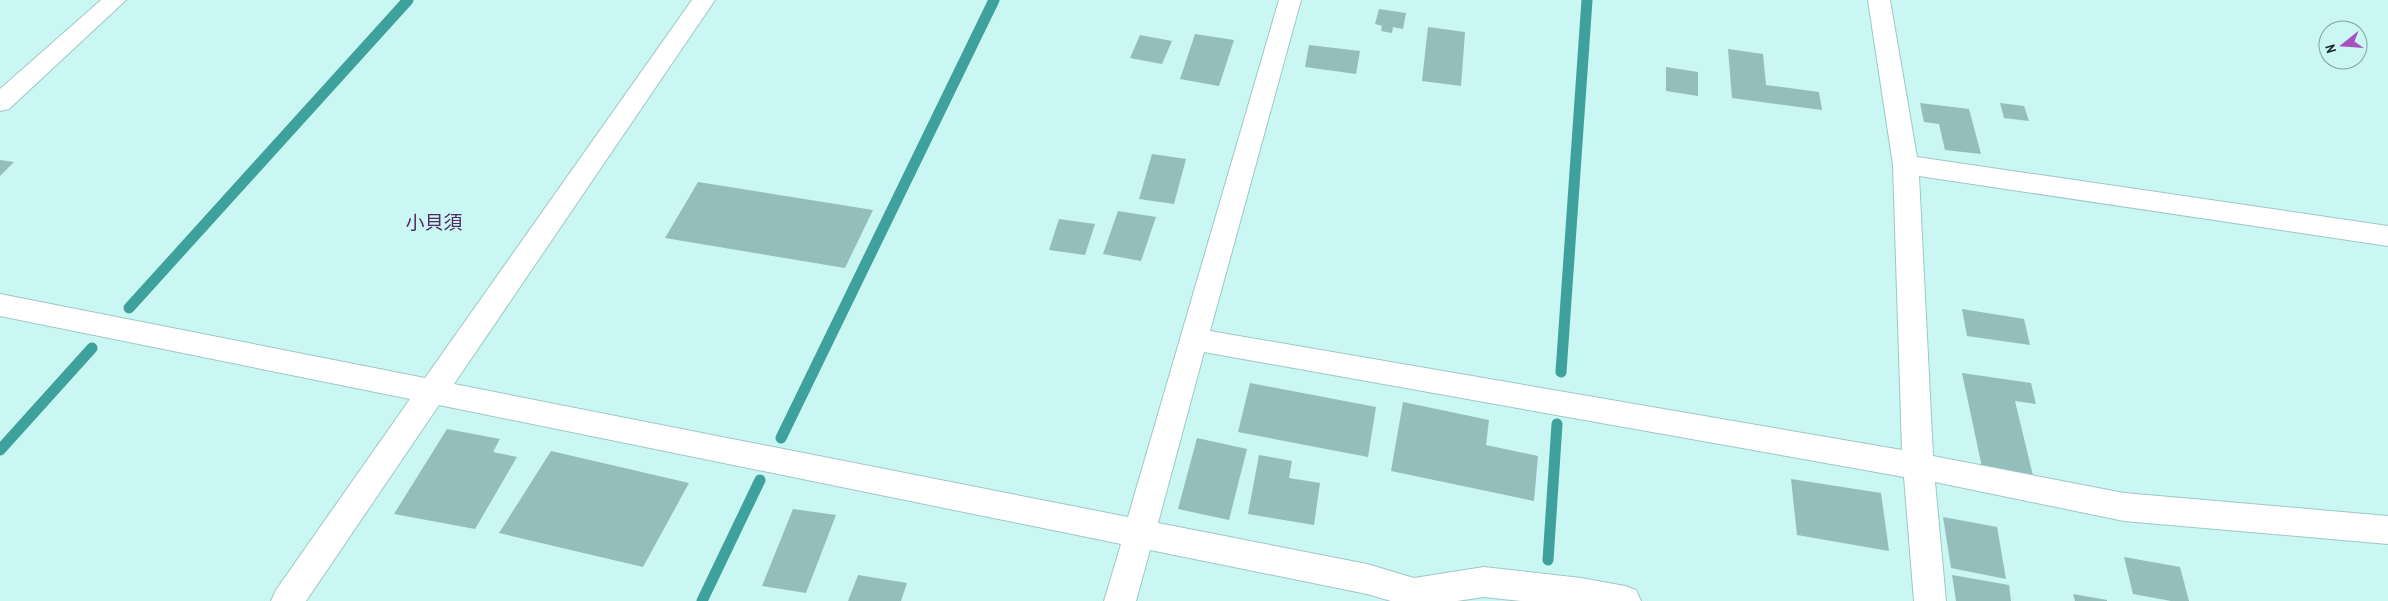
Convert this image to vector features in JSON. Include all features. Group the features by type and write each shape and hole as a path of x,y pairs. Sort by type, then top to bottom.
{"street":[{"path":"0,104 114,0"},
{"path":"287,601 704,0"},
{"path":"1120,601 1290,0"},
{"path":"1879,0 1906,164 1918,466 1930,601"},
{"path":"1906,164 2388,236"},
{"path":"0,305 1139,532 1367,579 1417,597 1484,582 1581,593 1625,601"},
{"path":"1193,339 1918,466 2124,507 2388,530"}],"building":[{"path":"1379,9 1406,13 1403,29 1393,27 1392,33 1381,31 1382,26 1375,24"},
{"path":"1428,27 1465,32 1461,86 1422,81"},
{"path":"1195,34 1234,40 1219,86 1180,79"},
{"path":"1140,35 1172,41 1162,64 1130,58"},
{"path":"1309,45 1360,51 1356,74 1305,67"},
{"path":"1728,49 1763,54 1766,85 1819,92 1822,110 1732,98"},
{"path":"1666,67 1698,72 1698,96 1666,91"},
{"path":"1920,103 1969,109 1981,154 1945,150 1939,124 1924,122"},
{"path":"2000,103 2024,106 2029,121 2004,118"},
{"path":"1152,154 1186,159 1174,204 1139,199"},
{"path":"0,160 14,162 0,176"},
{"path":"698,182 873,210 845,268 665,238"},
{"path":"1118,211 1156,217 1141,261 1103,254"},
{"path":"1059,219 1095,224 1085,255 1049,250"},
{"path":"1962,309 2024,319 2030,345 1967,336"},
{"path":"1962,373 2031,383 2036,404 2015,401 2034,480 1983,472"},
{"path":"1250,383 1376,407 1368,457 1238,432"},
{"path":"1403,402 1489,420 1486,445 1538,456 1534,501 1391,471"},
{"path":"447,429 500,439 493,452 517,457 475,529 394,514"},
{"path":"1197,438 1247,449 1229,520 1178,509"},
{"path":"551,451 689,483 643,567 499,533"},
{"path":"1259,455 1292,461 1289,478 1320,483 1314,525 1248,514"},
{"path":"1791,479 1881,493 1889,551 1797,535"},
{"path":"793,509 836,515 806,593 762,586"},
{"path":"1943,517 1997,527 2006,579 1951,568"},
{"path":"2124,557 2180,567 2189,601 2171,601 2133,594"},
{"path":"858,575 907,583 901,601 848,601"},
{"path":"1952,575 2009,585 2011,601 1956,601"},
{"path":"2073,594 2107,600 2107,601 2075,601"}],"waterway":[{"path":"129,308 408,0"},
{"path":"781,438 994,0"},
{"path":"1561,372 1587,0"},
{"path":"0,450 92,348"},
{"path":"1548,560 1557,424"},
{"path":"702,601 760,480"}],"district":[{"name":"小貝須","path":"434,222"}]}
